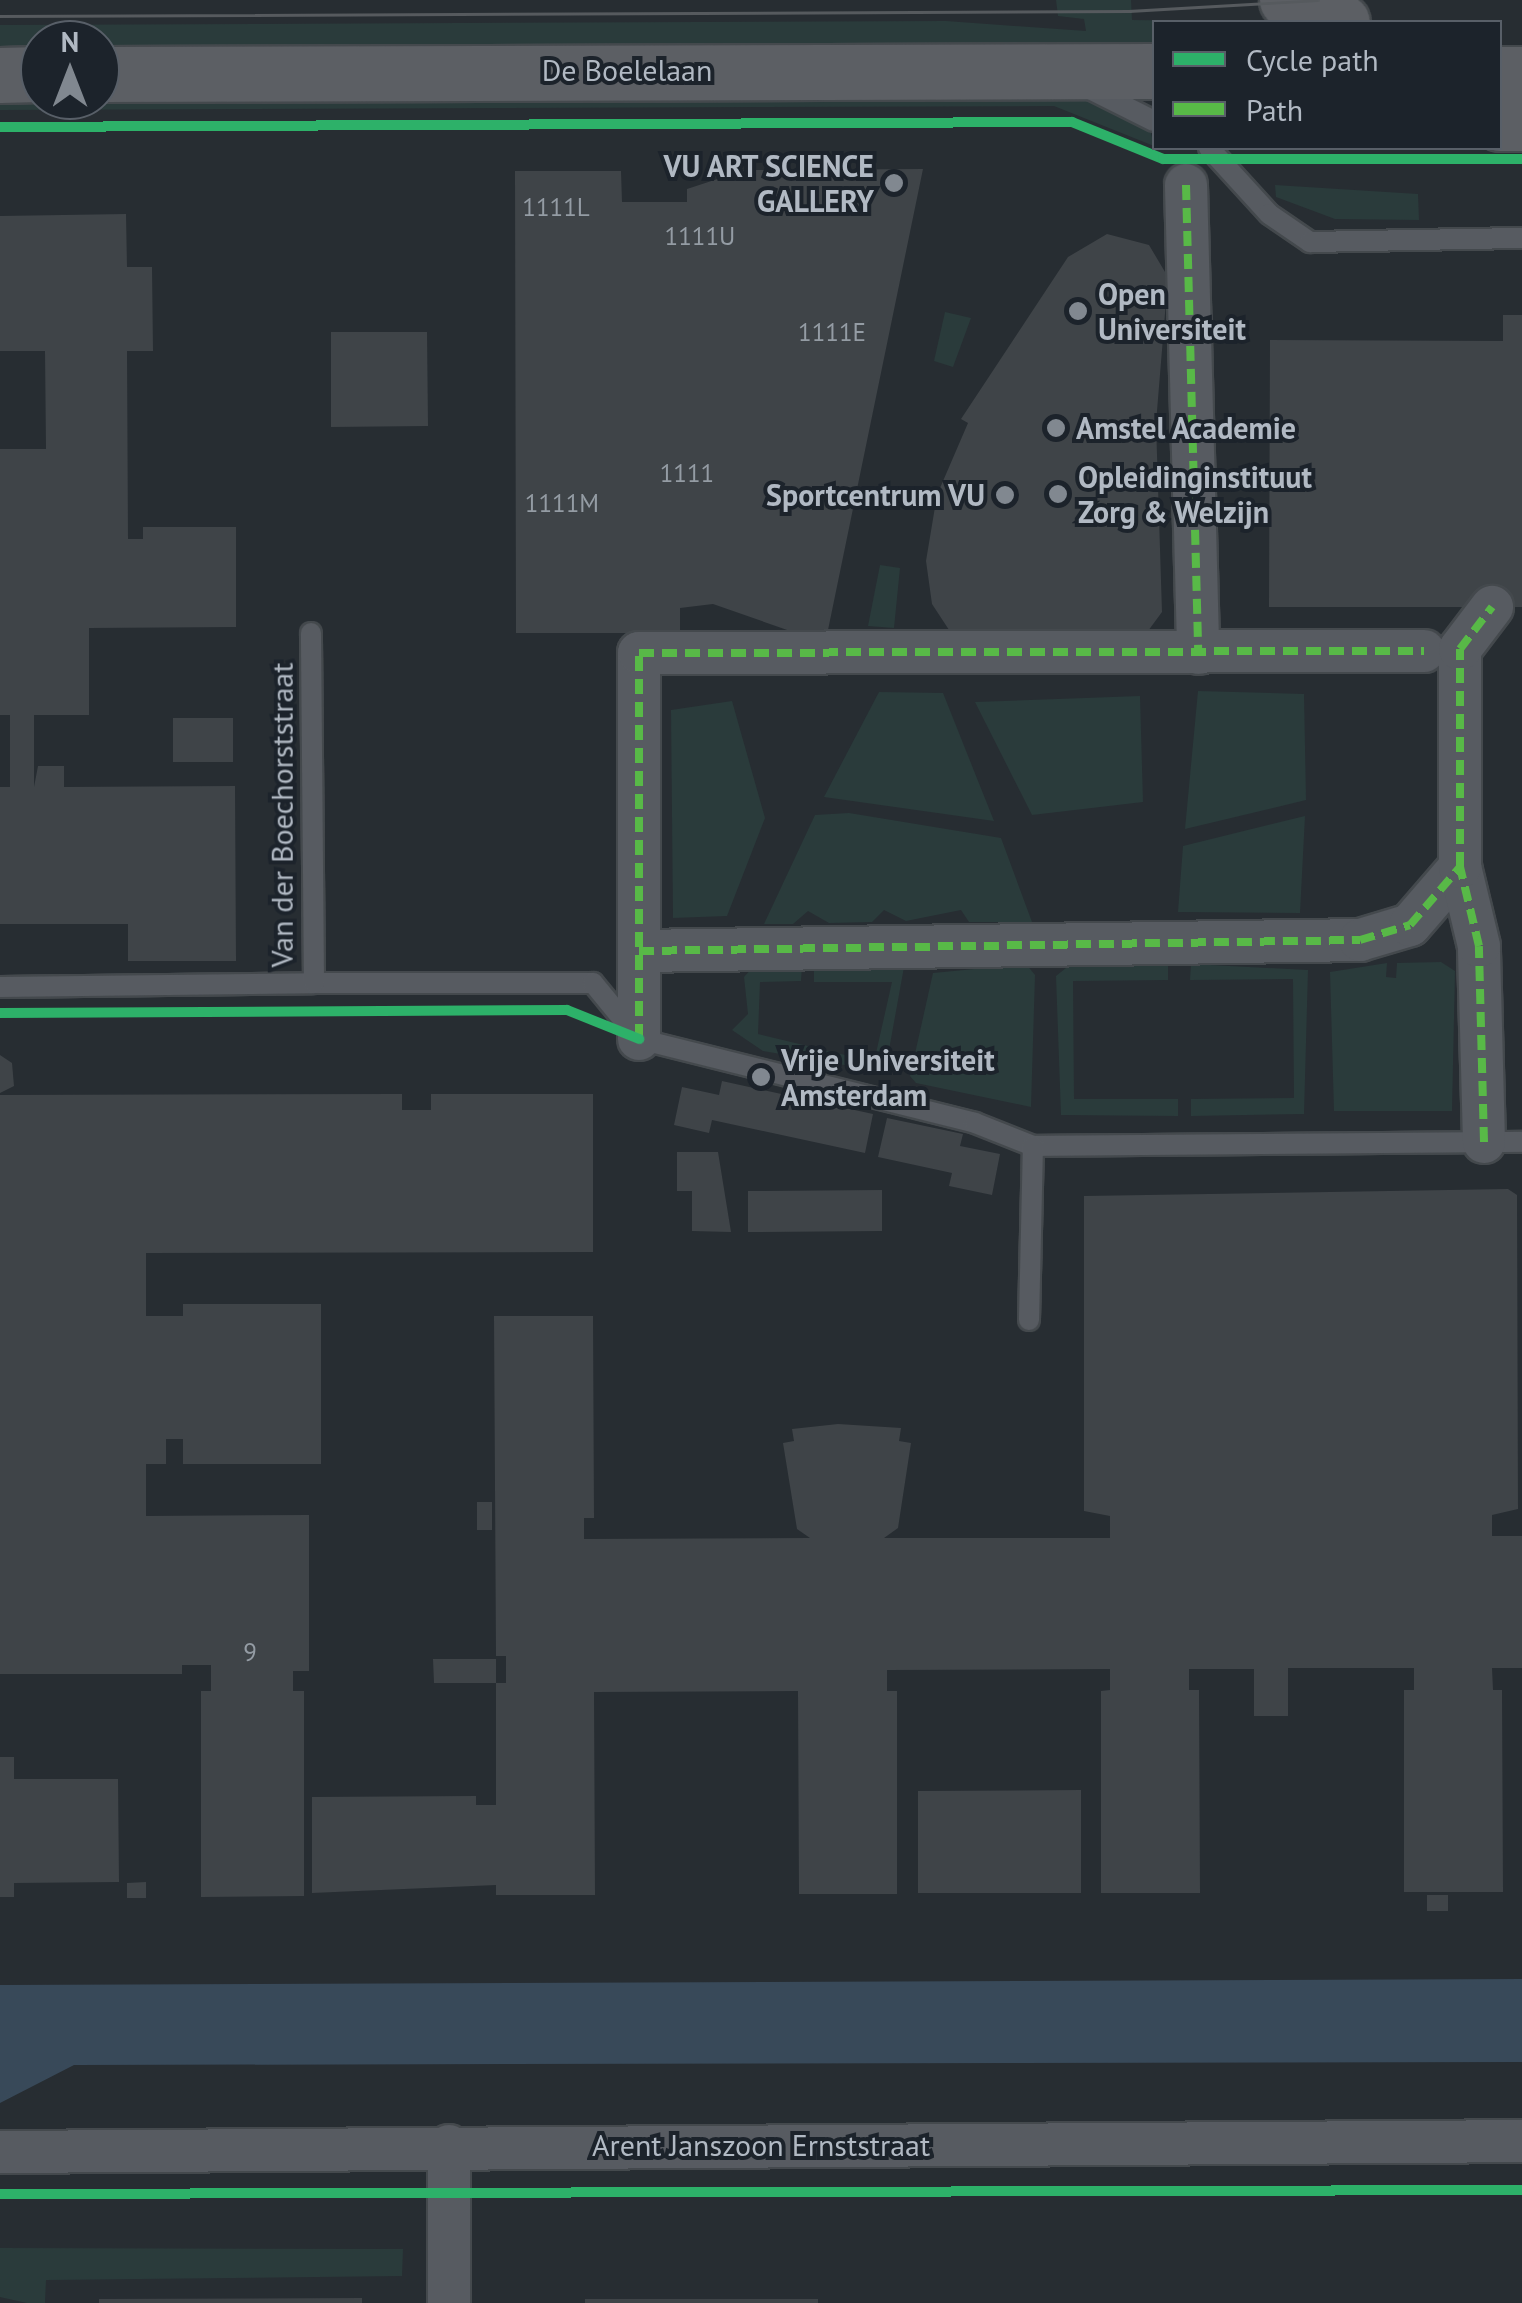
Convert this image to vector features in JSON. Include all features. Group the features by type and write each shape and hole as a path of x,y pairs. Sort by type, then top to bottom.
{"main road":[{"path":"1287,0 1337,20"},
{"name":"De Boelelaan","path":"120,74 1044,66 1152,71"}],"street":[{"path":"1186,185 1198,653"},
{"path":"639,1038 639,653 1442,650 1492,606"},
{"path":"1442,650 1460,868 1479,946 1503,1142"},
{"path":"639,951 1360,940 1410,926 1460,868"},
{"name":"Arent Janszoon Ernststraat","path":"0,2152 1522,2141"},
{"path":"449,2146 449,2303"}],"lane":[{"path":"1044,66 1152,120"},
{"path":"1210,150 1310,242 1522,238"},
{"name":"Van der Boechorststraat","path":"0,987 314,983 311,633"},
{"path":"314,983 593,983 639,1038 975,1122 1032,1146 1503,1142"},
{"path":"1029,1320 1032,1146"}],"shaded area":[{"path":"1056,0 1131,0 1132,20 1152,20 1152,48 120,49 120,24 946,21 1086,31 1084,19 1058,16"},
{"path":"0,25 20,25 20,50 0,50"},
{"path":"1061,89 1149,125 1152,145 1054,106 120,110 120,93"},
{"path":"0,94 20,94 20,110 0,110"},
{"path":"1275,185 1418,194 1419,220 1335,219 1276,197"},
{"path":"945,312 971,318 953,367 934,361"},
{"path":"880,565 900,568 894,628 868,626"},
{"path":"1198,691 1304,694 1306,800 1185,829"},
{"path":"879,692 943,693 994,821 824,797"},
{"path":"1140,696 1143,802 1032,815 975,702"},
{"path":"732,701 765,818 727,916 673,918 671,710"},
{"path":"849,813 1001,838 1032,922 969,922 961,910 906,921 884,910 872,922 829,923 808,911 793,924 764,924 815,815"},
{"path":"1305,816 1300,913 1178,912 1183,846"},
{"path":"1441,962 1455,971 1452,1111 1334,1111 1330,972 1387,963 1386,977 1396,978 1397,963"},
{"path":"1026,964 1035,975 1031,1107 916,1083 910,1076 933,973"},
{"path":"1071,964 1168,964 1168,980 1073,981 1074,1099 1178,1099 1178,1116 1061,1115 1056,976"},
{"path":"1191,964 1308,970 1304,1114 1191,1116 1191,1099 1294,1098 1293,979 1190,980"},
{"path":"802,966 801,981 760,982 758,1034 874,1062 892,982 814,982 814,966 904,967 885,1072 763,1051 732,1030 748,1014 744,977 753,967"},
{"path":"0,2248 403,2249 402,2276 46,2280 45,2303 27,2303 0,2297"}],"water":[{"path":"1522,1979 1522,2062 74,2065 0,2103 0,1985"}],"building":[{"path":"923,169 828,630 793,632 713,604 680,608 680,633 516,633 515,171 621,171 622,202 687,202 687,189 745,170"},
{"path":"126,214 127,267 152,267 153,351 127,351 128,539 143,539 143,527 236,527 236,627 89,628 89,715 34,715 34,787 38,766 64,766 64,787 235,786 236,961 128,961 128,924 0,924 0,787 10,787 10,715 0,715 0,449 46,449 45,351 0,351 0,216"},
{"path":"1107,234 1149,245 1168,277 1156,423 1162,612 1148,631 953,636 932,604 926,561 937,495 968,423 961,419 1068,257"},
{"path":"1503,315 1522,315 1522,607 1269,607 1270,340 1503,341"},
{"path":"331,332 427,332 428,426 331,427"},
{"path":"173,718 233,718 233,762 173,762"},
{"path":"0,1055 12,1063 14,1086 0,1093"},
{"path":"722,1081 873,1114 865,1153 712,1120 709,1133 674,1125 682,1087 719,1095"},
{"path":"402,1094 402,1110 431,1110 431,1094 593,1094 593,1252 146,1253 146,1316 183,1316 183,1304 321,1304 321,1464 183,1464 183,1439 166,1439 166,1464 146,1464 146,1516 309,1515 309,1671 293,1671 293,1691 304,1691 304,1896 201,1897 201,1691 211,1691 211,1665 182,1665 182,1674 0,1674 0,1095"},
{"path":"887,1118 963,1134 960,1146 1000,1154 992,1195 949,1186 952,1173 878,1157"},
{"path":"677,1152 718,1152 731,1232 692,1231 692,1191 677,1191"},
{"path":"1508,1189 1517,1195 1518,1509 1492,1515 1492,1536 1522,1536 1522,1668 1492,1668 1493,1690 1502,1690 1503,1892 1404,1892 1404,1690 1414,1690 1414,1668 1288,1668 1288,1716 1254,1716 1254,1669 1189,1669 1189,1690 1199,1690 1200,1893 1101,1893 1101,1691 1110,1690 1110,1669 887,1670 887,1691 897,1691 897,1894 799,1894 798,1691 594,1692 595,1895 496,1895 496,1885 312,1893 312,1797 476,1796 476,1805 496,1805 496,1683 506,1683 506,1656 496,1656 494,1316 593,1316 594,1518 584,1518 584,1539 810,1538 797,1529 783,1443 794,1441 792,1429 838,1424 901,1428 899,1441 911,1443 898,1528 884,1538 1110,1538 1110,1516 1084,1511 1084,1196"},
{"path":"882,1190 882,1231 748,1232 748,1191"},
{"path":"477,1502 492,1502 492,1530 477,1530"},
{"path":"433,1659 496,1659 496,1683 434,1683"},
{"path":"0,1757 14,1757 14,1779 118,1779 119,1882 14,1883 14,1897 0,1897"},
{"path":"1081,1790 1081,1893 918,1893 918,1791"},
{"path":"146,1882 146,1898 127,1898 127,1883"},
{"path":"1427,1895 1448,1895 1448,1911 1427,1911"},
{"path":"362,2298 362,2303 99,2303 99,2299"},
{"path":"585,2299 818,2299 818,2303 585,2303"}],"tram line":[{"path":"0,16 1130,11 1318,0"}],"marked path":[{"path":"1186,185 1198,653"},
{"path":"1484,1142 1479,946 1460,867 1460,649 1492,607"},
{"path":"639,1039 639,653 1424,651"},
{"path":"639,951 1360,940 1410,925 1460,867"}],"cycle path":[{"path":"0,127 1072,122 1163,159 1522,159"},
{"path":"0,1013 567,1010 639,1039"},
{"path":"0,2194 1522,2190"}],"place":[{"name":"VU ART SCIENCE GALLERY","path":"894,183"},
{"name":"Open Universiteit","path":"1078,311"},
{"name":"Amstel Academie","path":"1056,428"},
{"name":"Opleidinginstituut Zorg & Welzijn","path":"1058,494"},
{"name":"Sportcentrum VU","path":"1005,495"},
{"name":"Vrije Universiteit Amsterdam","path":"761,1077"}]}
